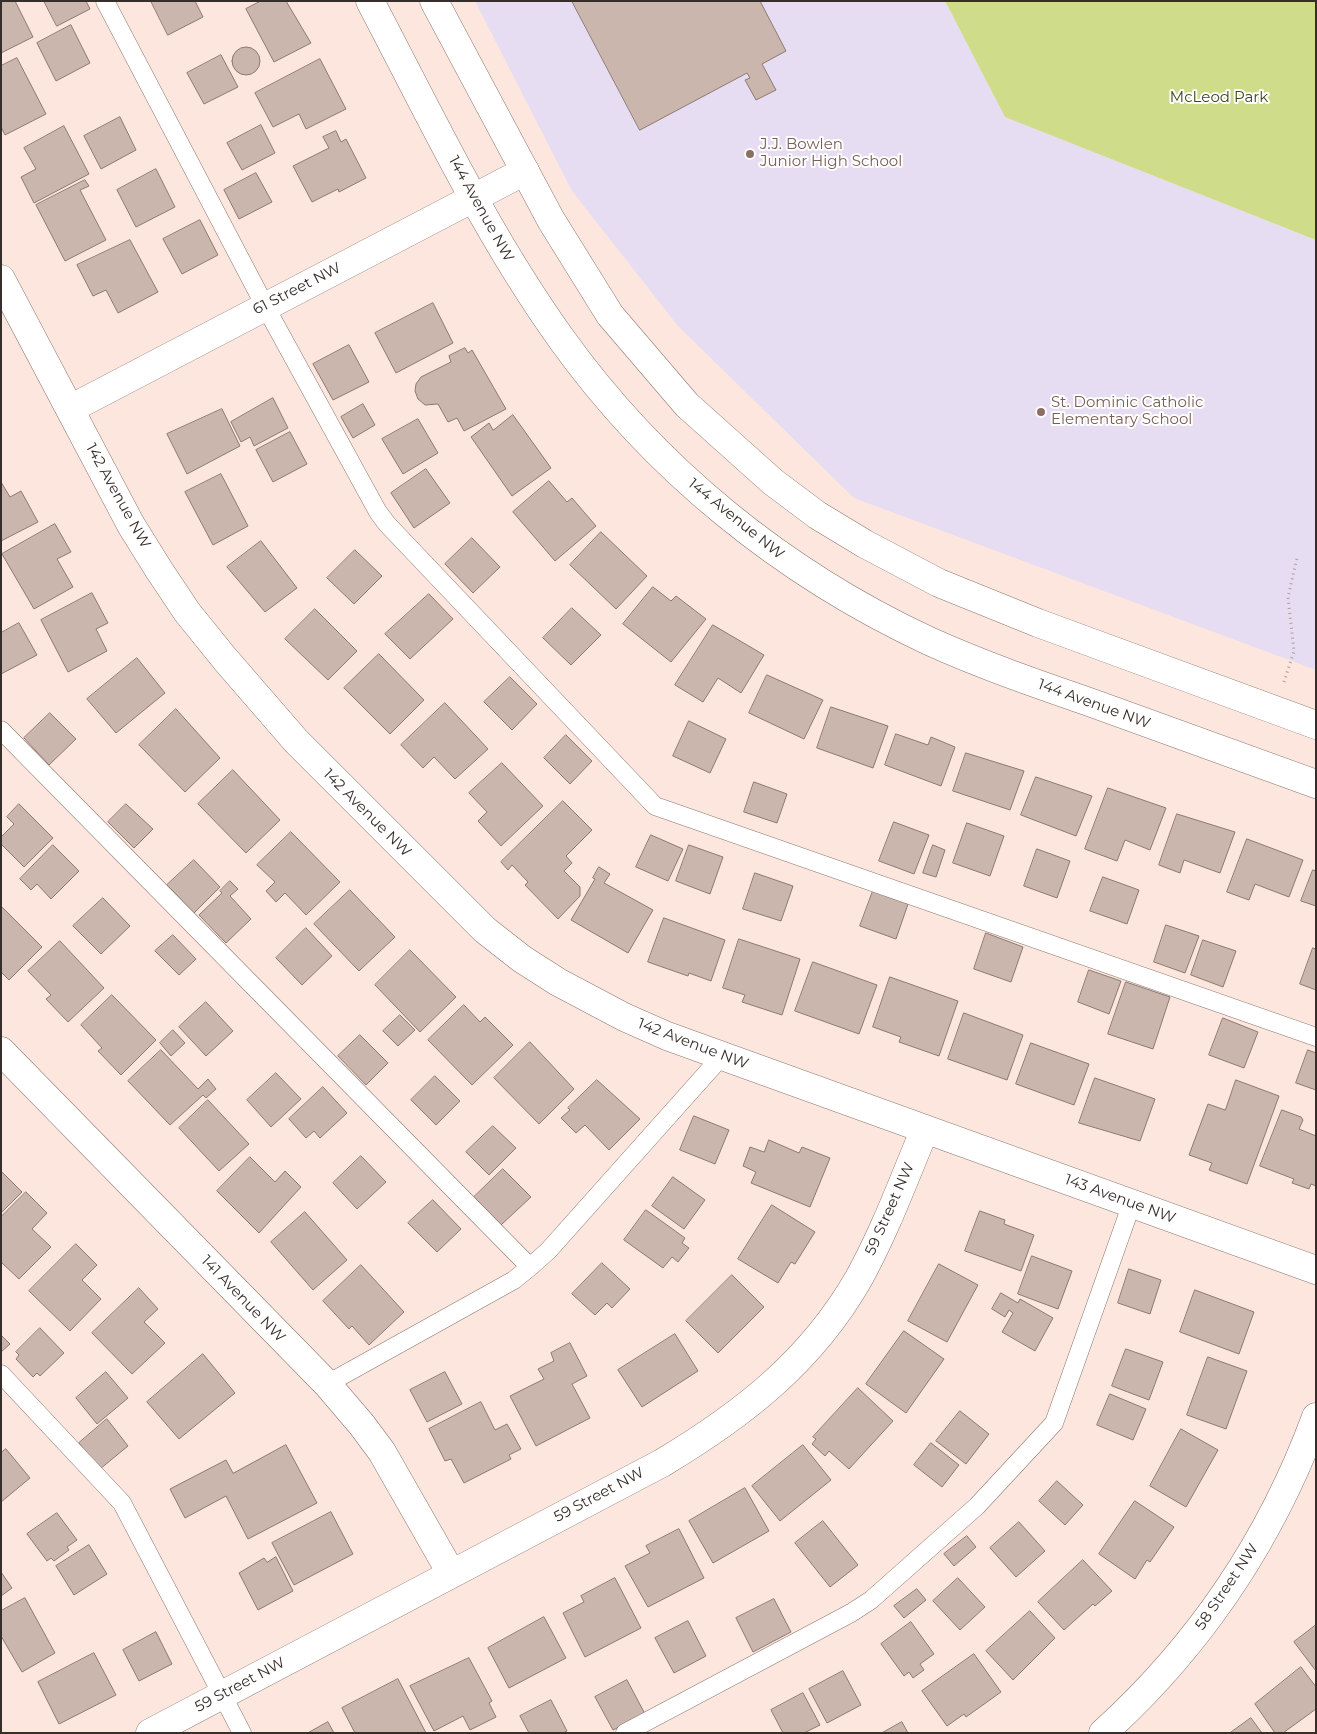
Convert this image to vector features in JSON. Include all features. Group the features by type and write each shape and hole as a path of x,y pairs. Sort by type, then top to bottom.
{"street":[{"name":"144 Avenue NW","path":"370,1 474,198 524,285 556,331 622,415 646,441 736,523 788,561 851,600 929,641 1000,670 1316,784"},
{"path":"434,1 579,268 610,315 687,405 736,452 817,515 865,544 939,583 1038,623 1316,725"},
{"name":"61 Street NW","path":"70,409 525,171"},
{"name":"142 Avenue NW","path":"1,279 132,525 187,612 296,740 485,930 522,959 558,982 624,1017 667,1036 925,1129"},
{"name":"141 Avenue NW","path":"1,1051 327,1384 382,1452 401,1481 451,1573"},
{"name":"143 Avenue NW","path":"925,1129 1316,1270"},
{"name":"59 Street NW","path":"150,1733 690,1446 751,1404 785,1373 814,1341 858,1278 890,1213 925,1129"},
{"name":"58 Street NW","path":"1103,1733 1172,1665 1222,1599 1282,1500 1316,1418"}],"lane":[{"path":"105,1 265,306 373,503 387,524 654,806 1316,1037"},
{"path":"1,730 530,1267"},
{"path":"327,1384 514,1280 530,1267 554,1243 722,1056"},
{"path":"625,1733 851,1613 871,1600 977,1506 1054,1423 1132,1203"},
{"path":"1,1374 122,1504 242,1733"}],"path":[{"path":"1276,710 1294,651 1288,597 1297,558"}],"shaded area":[{"name":"St. Dominic Catholic Elementary School","path":"475,1 945,1 1005,117 1316,240 1316,670 854,498 678,326 572,191"}],"green space":[{"name":"McLeod Park","path":"945,1 1316,1 1316,240 1005,117"}],"building":[{"path":"1,1 15,1 33,37 1,53"},
{"path":"44,1 86,1 90,9 57,26"},
{"path":"151,1 195,1 203,17 168,35"},
{"path":"261,1 286,1 311,43 274,62 246,9"},
{"path":"572,1 760,1 786,51 762,64 776,90 756,100 745,80 750,78 747,73 640,130"},
{"path":"71,25 90,63 56,81 37,43"},
{"path":"246,47 256,51 260,61 256,71 246,75 236,71 232,61 236,51"},
{"path":"221,55 238,87 204,104 187,73"},
{"path":"17,58 46,114 5,135 1,127 1,66"},
{"path":"320,59 346,109 306,129 299,114 273,127 255,93"},
{"path":"120,117 136,150 101,169 84,136"},
{"path":"261,125 275,153 242,170 227,143"},
{"path":"64,126 89,174 34,203 21,177 36,169 24,148"},
{"path":"336,131 341,142 346,139 366,178 339,192 338,189 312,202 293,166 329,148 323,137"},
{"path":"156,169 175,207 136,227 117,190"},
{"path":"256,173 272,202 239,219 224,190"},
{"path":"85,180 89,186 80,190 106,240 65,261 36,205"},
{"path":"200,220 218,255 182,274 163,239"},
{"path":"130,240 158,292 118,313 106,290 93,296 77,265"},
{"path":"433,303 453,343 396,373 375,333"},
{"path":"349,345 369,382 333,400 313,364"},
{"path":"465,348 468,353 472,350 506,409 464,431 457,418 448,422 438,404 425,405 418,399 415,391 416,384 421,377 451,362 449,356"},
{"path":"273,398 288,428 254,446 250,437 241,442 231,422"},
{"path":"363,404 375,425 353,438 341,417"},
{"path":"222,409 240,446 187,474 167,434"},
{"path":"513,415 551,468 512,496 471,437 489,423 493,430"},
{"path":"418,419 438,453 403,474 382,439"},
{"path":"290,432 307,464 273,482 256,450"},
{"path":"426,469 450,503 414,528 391,493"},
{"path":"221,474 248,526 213,545 185,492"},
{"path":"549,481 567,502 572,498 596,526 555,561 513,512"},
{"path":"1,482 10,497 21,491 38,522 1,541"},
{"path":"55,524 71,552 57,559 73,587 34,609 2,554"},
{"path":"601,532 647,576 616,609 570,565"},
{"path":"472,538 500,567 473,593 445,564"},
{"path":"261,541 297,588 265,612 227,567"},
{"path":"355,550 382,576 354,604 327,578"},
{"path":"653,587 671,601 676,596 706,619 671,662 623,624"},
{"path":"92,593 108,623 96,629 107,651 68,672 41,620"},
{"path":"429,594 453,619 410,659 385,634"},
{"path":"572,608 601,635 571,665 543,638"},
{"path":"315,609 357,651 328,680 285,639"},
{"path":"19,623 37,655 1,674 1,633"},
{"path":"713,625 764,655 741,693 718,678 703,702 675,685"},
{"path":"379,654 424,700 390,734 344,688"},
{"path":"137,658 165,693 116,733 87,699"},
{"path":"767,675 823,700 804,739 749,713"},
{"path":"510,677 537,704 512,730 484,702"},
{"path":"445,703 488,749 455,779 434,757 423,768 401,745"},
{"path":"831,707 888,726 873,768 817,748"},
{"path":"176,709 220,758 185,792 139,745"},
{"path":"50,713 76,739 49,765 24,738"},
{"path":"689,721 726,739 710,773 673,756"},
{"path":"896,734 928,745 931,737 955,747 941,786 885,765"},
{"path":"566,735 592,761 570,784 544,758"},
{"path":"966,753 1024,771 1010,810 953,791"},
{"path":"502,763 543,806 501,846 478,821 487,812 469,793"},
{"path":"233,770 280,820 246,853 198,804"},
{"path":"1036,777 1092,796 1076,836 1021,815"},
{"path":"754,782 787,794 777,823 744,812"},
{"path":"1108,788 1166,808 1150,850 1125,840 1117,861 1085,849"},
{"path":"563,801 592,830 566,856 572,863 564,871 580,887 580,896 558,919 525,885 528,882 512,865 508,870 501,862"},
{"path":"19,804 53,838 24,867 1,844 1,837 14,824 7,817"},
{"path":"126,804 153,829 134,848 108,822"},
{"path":"1177,814 1235,832 1220,873 1184,860 1180,873 1159,865"},
{"path":"894,822 929,835 914,874 879,861"},
{"path":"967,823 1004,836 990,876 953,863"},
{"path":"291,832 340,882 306,915 285,893 276,902 266,891 275,882 257,865"},
{"path":"651,835 683,849 668,881 636,867"},
{"path":"1247,839 1303,860 1289,897 1255,884 1249,900 1227,892"},
{"path":"53,845 79,871 51,899 37,884 31,890 20,879"},
{"path":"689,845 723,857 710,894 676,881"},
{"path":"933,845 945,850 936,877 923,873"},
{"path":"1037,849 1070,861 1057,898 1024,886"},
{"path":"194,860 220,887 194,913 167,885"},
{"path":"599,867 610,874 604,883 653,910 628,953 571,920 595,879 593,878"},
{"path":"1313,870 1316,871 1316,906 1301,901"},
{"path":"755,873 793,886 781,921 743,909"},
{"path":"1103,877 1139,890 1127,924 1090,911"},
{"path":"230,881 238,889 230,896 251,919 226,943 199,915 222,893 220,891"},
{"path":"350,890 395,937 359,971 314,924"},
{"path":"873,891 908,904 896,939 860,926"},
{"path":"103,898 130,926 101,954 73,926"},
{"path":"1,906 42,947 9,980 1,972"},
{"path":"664,918 725,940 711,981 689,973 688,976 648,962"},
{"path":"1166,925 1199,936 1185,973 1154,962"},
{"path":"306,928 332,956 302,985 276,958"},
{"path":"986,933 1023,947 1011,982 974,969"},
{"path":"173,935 196,959 179,975 155,951"},
{"path":"739,939 800,959 782,1015 742,1002 745,995 723,988"},
{"path":"1203,940 1236,951 1223,987 1191,975"},
{"path":"60,941 104,988 68,1022 46,999 51,995 28,971"},
{"path":"1313,948 1316,949 1316,990 1300,984"},
{"path":"410,950 456,997 420,1032 375,985"},
{"path":"813,962 877,985 859,1034 795,1011"},
{"path":"1089,970 1121,981 1109,1014 1078,1002"},
{"path":"890,977 958,1001 939,1056 899,1042 901,1037 873,1027"},
{"path":"1126,982 1170,997 1153,1049 1108,1034"},
{"path":"112,995 156,1040 121,1075 98,1051 102,1048 81,1025"},
{"path":"206,1002 233,1031 206,1056 179,1027"},
{"path":"464,1005 480,1022 485,1017 513,1045 472,1085 428,1040"},
{"path":"964,1013 1023,1035 1007,1080 948,1059"},
{"path":"400,1015 415,1030 398,1046 383,1031"},
{"path":"1223,1018 1258,1032 1244,1068 1209,1055"},
{"path":"173,1030 185,1043 171,1056 160,1043"},
{"path":"360,1035 388,1063 366,1085 338,1056"},
{"path":"530,1042 574,1089 539,1124 494,1078"},
{"path":"1031,1043 1089,1064 1074,1105 1016,1084"},
{"path":"161,1050 198,1089 208,1079 216,1089 206,1098 203,1095 170,1125 128,1081"},
{"path":"1308,1050 1316,1053 1316,1090 1296,1083"},
{"path":"276,1073 301,1099 271,1127 247,1100"},
{"path":"435,1076 460,1101 436,1125 411,1100"},
{"path":"1095,1078 1155,1099 1140,1141 1079,1123"},
{"path":"597,1080 640,1119 609,1150 585,1125 576,1133 561,1118 570,1110 568,1108"},
{"path":"1236,1080 1279,1096 1247,1184 1209,1170 1212,1163 1189,1155 1208,1104 1225,1110"},
{"path":"323,1087 347,1113 320,1138 314,1131 306,1138 289,1119"},
{"path":"208,1100 249,1144 219,1171 179,1128"},
{"path":"1282,1110 1301,1117 1303,1120 1299,1129 1316,1136 1316,1186 1311,1184 1309,1189 1292,1183 1294,1179 1260,1166"},
{"path":"694,1116 729,1130 715,1164 680,1150"},
{"path":"493,1126 516,1148 489,1175 466,1152"},
{"path":"769,1140 799,1153 802,1147 830,1158 810,1207 751,1183 756,1172 743,1166 750,1147 764,1152"},
{"path":"361,1156 386,1182 357,1209 333,1183"},
{"path":"250,1157 275,1182 285,1171 301,1187 259,1233 217,1191"},
{"path":"503,1169 531,1197 501,1225 474,1197"},
{"path":"1,1171 22,1192 1,1213"},
{"path":"673,1177 705,1200 684,1229 652,1206"},
{"path":"26,1192 47,1213 32,1229 51,1247 19,1279 1,1262 1,1217"},
{"path":"433,1200 461,1229 437,1252 408,1223"},
{"path":"772,1205 815,1232 795,1264 791,1262 778,1283 738,1259"},
{"path":"646,1210 685,1238 682,1243 689,1248 678,1262 672,1257 663,1268 624,1240"},
{"path":"980,1211 1005,1220 1004,1224 1034,1235 1021,1271 965,1251"},
{"path":"305,1212 347,1260 313,1290 271,1242"},
{"path":"76,1244 97,1265 82,1280 101,1299 70,1331 29,1291"},
{"path":"1032,1256 1072,1271 1058,1309 1018,1294"},
{"path":"602,1263 630,1289 612,1308 607,1303 595,1315 572,1294"},
{"path":"939,1264 978,1285 947,1342 908,1321"},
{"path":"361,1265 404,1312 369,1345 352,1326 349,1329 323,1301"},
{"path":"1129,1269 1161,1280 1150,1314 1118,1303"},
{"path":"732,1275 764,1307 718,1353 686,1321"},
{"path":"139,1288 158,1309 144,1322 165,1343 132,1374 92,1333"},
{"path":"1195,1290 1254,1312 1239,1354 1180,1332"},
{"path":"1001,1293 1018,1303 1020,1299 1053,1318 1035,1351 1002,1332 1013,1313 1009,1310 1005,1317 992,1309"},
{"path":"40,1328 64,1353 40,1376 37,1373 33,1377 16,1359 19,1355 16,1352"},
{"path":"904,1331 944,1359 906,1413 866,1384"},
{"path":"675,1334 698,1371 642,1407 618,1370"},
{"path":"1,1335 10,1344 1,1352"},
{"path":"570,1343 587,1376 572,1384 590,1418 536,1446 510,1396 544,1379 538,1369 554,1361 551,1353"},
{"path":"1126,1349 1163,1362 1149,1400 1112,1386"},
{"path":"203,1354 235,1393 179,1439 147,1402"},
{"path":"1208,1357 1247,1371 1226,1429 1187,1415"},
{"path":"106,1372 128,1398 97,1424 76,1398"},
{"path":"445,1372 462,1404 427,1422 410,1390"},
{"path":"858,1388 893,1421 849,1469 829,1451 825,1456 812,1444 816,1439 813,1437"},
{"path":"1110,1394 1146,1409 1133,1440 1097,1425"},
{"path":"481,1402 495,1430 507,1424 521,1449 509,1455 511,1459 464,1483 451,1459 445,1461 429,1429"},
{"path":"960,1411 989,1434 966,1464 936,1441"},
{"path":"107,1419 128,1446 100,1469 79,1443"},
{"path":"1181,1429 1218,1450 1186,1507 1150,1486"},
{"path":"931,1443 959,1465 942,1487 914,1465"},
{"path":"286,1445 317,1503 248,1539 226,1496 185,1518 170,1489 226,1460 233,1473"},
{"path":"803,1445 831,1480 780,1521 752,1486"},
{"path":"6,1449 30,1478 1,1502 1,1453"},
{"path":"1057,1481 1083,1505 1065,1525 1039,1501"},
{"path":"745,1488 769,1531 713,1563 689,1521"},
{"path":"1135,1501 1174,1527 1150,1562 1147,1560 1135,1579 1099,1554"},
{"path":"331,1512 353,1554 294,1585 272,1543"},
{"path":"57,1513 77,1540 67,1547 69,1550 54,1561 51,1558 47,1561 27,1534"},
{"path":"823,1521 858,1565 830,1587 795,1543"},
{"path":"1019,1522 1045,1551 1016,1577 990,1548"},
{"path":"679,1529 704,1578 648,1607 625,1566 650,1553 646,1546"},
{"path":"967,1536 976,1547 954,1566 944,1554"},
{"path":"89,1545 107,1574 74,1595 56,1566"},
{"path":"276,1557 293,1591 258,1610 239,1573 264,1558 267,1562"},
{"path":"1083,1560 1112,1591 1095,1606 1093,1604 1064,1630 1038,1602"},
{"path":"1,1572 12,1588 1,1596"},
{"path":"615,1578 641,1628 585,1657 563,1613 584,1602 581,1596"},
{"path":"958,1578 985,1607 960,1630 933,1601"},
{"path":"917,1589 926,1600 904,1618 894,1606"},
{"path":"25,1598 55,1653 22,1672 1,1636 1,1611"},
{"path":"774,1599 791,1632 753,1652 736,1618"},
{"path":"1030,1611 1055,1638 1013,1680 986,1651"},
{"path":"544,1617 566,1658 509,1688 488,1648"},
{"path":"688,1621 706,1656 674,1673 655,1638"},
{"path":"911,1622 934,1654 920,1664 924,1670 913,1678 909,1672 904,1676 881,1644"},
{"path":"1316,1625 1316,1671 1294,1642"},
{"path":"156,1632 172,1664 139,1681 123,1650"},
{"path":"94,1653 116,1695 59,1724 38,1682"},
{"path":"974,1654 1001,1692 966,1717 964,1714 947,1726 922,1691"},
{"path":"469,1658 492,1701 489,1703 496,1717 470,1730 463,1716 434,1731 410,1686"},
{"path":"1301,1667 1316,1687 1316,1709 1283,1733 1275,1733 1255,1704"},
{"path":"843,1671 861,1705 827,1723 809,1689"},
{"path":"398,1679 426,1733 355,1733 342,1708"},
{"path":"627,1680 645,1714 613,1730 595,1697"},
{"path":"803,1693 820,1725 804,1733 783,1733 771,1710"},
{"path":"551,1700 567,1731 563,1733 529,1733 520,1716"},
{"path":"1251,1718 1262,1733 1230,1733"},
{"path":"328,1722 334,1733 308,1733"},
{"path":"902,1722 908,1733 882,1733"}],"place":[{"name":"J.J. Bowlen Junior High School","path":"750,154"},
{"name":"St. Dominic Catholic Elementary School","path":"1041,412"}]}
